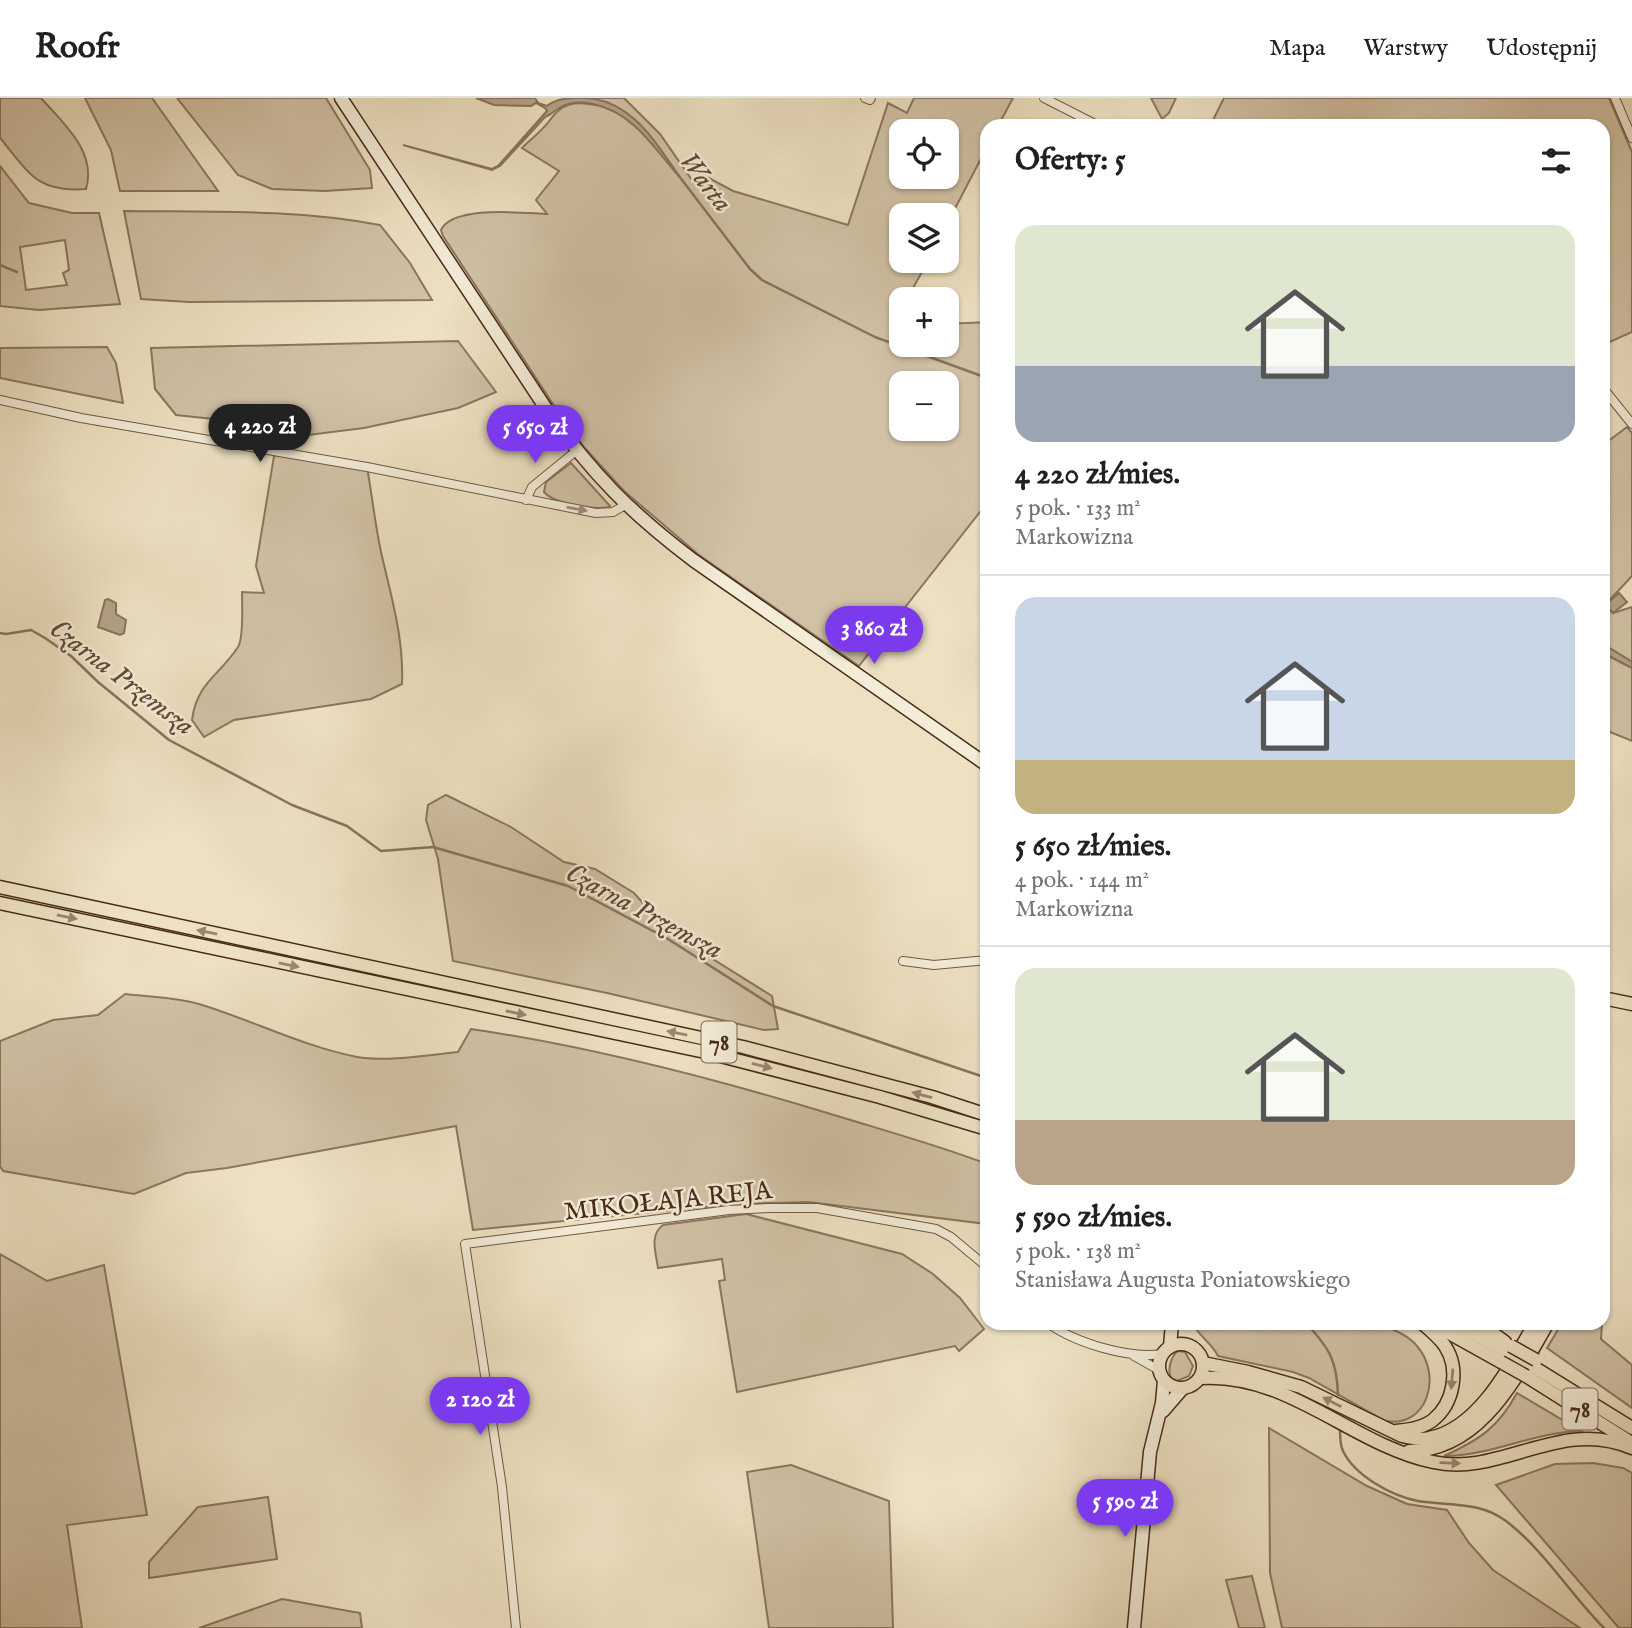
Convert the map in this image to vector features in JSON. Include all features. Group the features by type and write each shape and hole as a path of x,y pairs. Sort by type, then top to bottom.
{"main road":[{"path":"341,98 576,452 625,505 693,560 980,760"},
{"name":"78","path":"0,887 743,1047 980,1113"},
{"name":"78","path":"0,902 705,1052 980,1127"},
{"path":"1610,1000 1632,1004"},
{"path":"1134,1628 1150,1452 1158,1420 1170,1330"},
{"path":"1158,1420 1171,1399 1200,1378 1203,1363 1200,1354 1187,1345 1181,1330"},
{"path":"1387,1431 1411,1430 1433,1420 1448,1401 1454,1370 1445,1347 1429,1330"},
{"name":"78","path":"1449,1330 1507,1353"},
{"name":"78","path":"1467,1330 1632,1428"},
{"path":"1486,1330 1507,1353 1531,1368 1632,1420"},
{"path":"1203,1363 1262,1375 1301,1387 1387,1431 1411,1438 1432,1438 1460,1423 1492,1393 1531,1330"},
{"path":"1385,1445 1420,1451 1436,1449 1463,1436 1481,1421 1501,1398 1544,1330"},
{"path":"1166,1350 1187,1345"},
{"name":"78","path":"1531,1368 1632,1445"},
{"path":"1162,1376 1170,1386 1182,1389"},
{"path":"1200,1378 1248,1382 1275,1391 1337,1419 1385,1445 1417,1458 1451,1465 1512,1455 1560,1440 1601,1440 1632,1445"}],"street":[{"path":"865,98 872,98"},
{"path":"1044,98 1085,119"},
{"path":"1615,98 1632,138"},
{"path":"1610,397 1632,424"},
{"path":"0,400 81,418 367,467 526,500 607,513 618,511 625,505"},
{"path":"526,500 533,487 576,452"},
{"path":"903,961 934,965 980,961"},
{"name":"MIKOŁAJA REJA","path":"516,1628 502,1488 465,1244 729,1210 817,1208 936,1229 980,1258"},
{"path":"1059,1330 1085,1342 1128,1353 1166,1350"},
{"path":"1128,1353 1162,1376"}],"shaded area":[{"path":"0,98 41,98 68,128 83,151 87,163 86,189 56,188 45,184 27,171 0,138"},
{"path":"85,98 152,98 218,191 120,191 111,150"},
{"path":"177,98 326,98 370,170 372,188 325,191 272,189 238,175"},
{"path":"476,98 535,98 538,103 547,106 568,98 600,100 629,114 652,138 682,180 632,124 621,115 589,103 568,104 545,117 500,166 492,170 403,145 492,169 499,165 547,111 536,103 531,106 494,105"},
{"path":"590,98 624,98 660,134 694,183 700,173 733,191 848,225 888,103 907,113 914,98 1013,98 1002,119 980,119 980,160 958,203 889,203 889,273 921,273 914,287 889,287 889,357 959,357 959,323 980,322 980,512 859,666 699,555 624,491 583,446 553,404 443,236 441,230 448,222 473,214 547,214 536,200 559,171 522,148 559,110 575,104 595,105"},
{"path":"1151,98 1176,98 1169,113 1162,119"},
{"path":"1224,98 1609,98 1632,152 1632,332 1610,342 1610,119 1214,119"},
{"path":"0,166 29,203 72,213 99,213 120,304 39,310 0,306","holes":["65,240 69,270 63,273 67,285 26,290 20,247"]},
{"path":"124,211 285,214 380,225 410,263 432,300 189,302 141,299"},
{"path":"458,341 496,392 458,408 364,428 300,436 242,422 176,415 155,389 151,348"},
{"path":"107,347 116,363 123,403 0,378 0,348"},
{"path":"1627,427 1632,433 1632,576 1610,600 1610,440"},
{"path":"281,453 367,467 379,541 399,634 402,684 371,699 234,720 204,737 192,720 195,707 204,688 240,643 242,592 264,593 256,566 274,456"},
{"path":"571,463 609,507 575,505 556,500 544,492 546,482"},
{"path":"1619,593 1627,602 1613,613 1610,610 1610,601"},
{"path":"105,600 116,603 116,614 126,620 124,633 120,635 98,627"},
{"path":"1632,607 1632,662 1610,648 1610,610 1613,613"},
{"path":"1610,648 1632,662 1632,668 1610,657"},
{"path":"1610,657 1632,668 1632,741 1610,732"},
{"path":"446,795 511,827 564,862 595,869 634,893 668,931 772,996 778,1029 764,1030 607,993 453,961 438,859 426,820 428,805"},
{"path":"125,994 199,1004 317,1046 357,1057 394,1058 458,1052 471,1029 609,1055 790,1102 980,1162 980,1223 809,1202 736,1204 473,1230 456,1126 227,1168 186,1173 134,1194 3,1171 0,1166 0,1041 53,1020 98,1015"},
{"path":"746,1214 902,1254 933,1274 960,1298 980,1324 980,1330 983,1330 959,1351 955,1346 737,1392 719,1281 725,1280 722,1259 658,1268 655,1239 663,1225"},
{"path":"0,1254 47,1281 104,1265 147,1515 67,1525 82,1628 0,1628"},
{"path":"1393,1330 1410,1339 1425,1358 1429,1372 1427,1398 1411,1417 1400,1421 1385,1421 1309,1378 1218,1356 1198,1331"},
{"path":"1558,1330 1602,1330 1601,1339 1632,1365 1632,1408 1547,1348"},
{"path":"1178,1351 1185,1352 1193,1366 1189,1376 1177,1381 1171,1378 1169,1371"},
{"path":"1517,1393 1581,1431 1546,1435 1479,1452 1444,1456 1486,1432 1503,1415"},
{"path":"1269,1428 1367,1486 1407,1504 1447,1510 1469,1543 1493,1570 1580,1628 1282,1628 1270,1573"},
{"path":"1593,1463 1623,1468 1632,1473 1632,1628 1619,1628 1496,1485 1555,1464"},
{"path":"791,1465 889,1501 893,1628 769,1628 747,1472"},
{"path":"268,1497 277,1559 149,1578 149,1562 198,1507"},
{"path":"1252,1576 1265,1628 1239,1628 1226,1580"},
{"path":"282,1599 360,1613 362,1628 199,1628"}],"waterway":[{"name":"Warta","path":"682,180 750,269 762,280 875,337 980,375"},
{"path":"0,265 17,272"},
{"name":"Czarna Przemsza","path":"0,633 31,630 45,638 71,656 98,682 169,740 292,805 347,826 381,851 433,847 568,886 668,939 773,1006 980,1076"},
{"name":"Czarna Przemsza","path":"1312,1330 1334,1363 1338,1395"},
{"name":"Czarna Przemsza","path":"1340,1430 1343,1451 1356,1469 1375,1484 1397,1495 1418,1501 1464,1505 1485,1510 1506,1521 1533,1545 1604,1628"}]}
